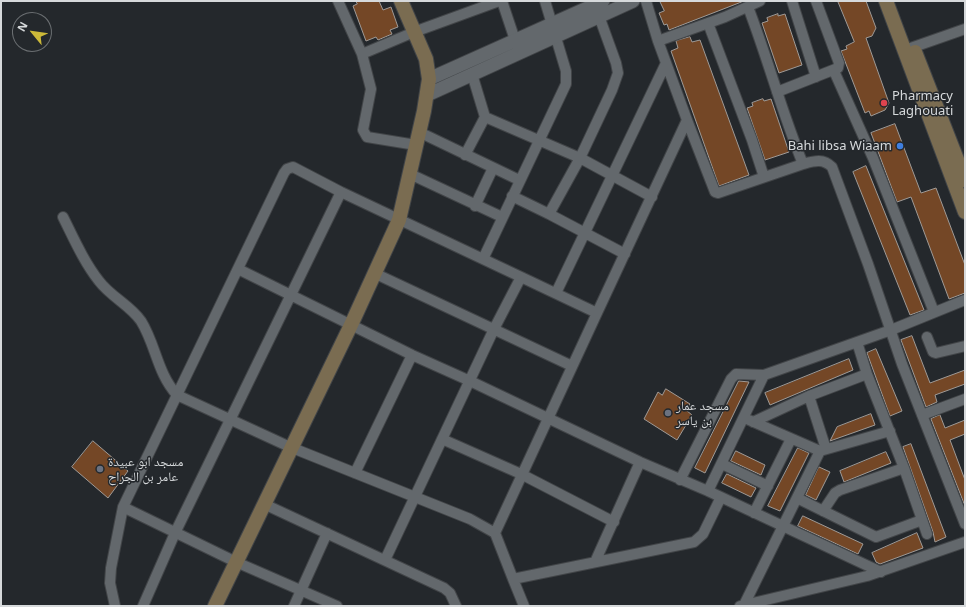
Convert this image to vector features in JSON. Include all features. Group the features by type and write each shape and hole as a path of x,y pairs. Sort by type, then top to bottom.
{"main road":[{"path":"215,606 399,220 418,139 429,79 426,59 401,1"},
{"path":"886,1 909,48 961,175 965,212"},
{"path":"897,1 909,48"}],"street":[{"path":"338,1 362,54 371,89 363,130 367,137 418,139 465,155 519,180"},
{"path":"362,54 414,32 498,1"},
{"path":"502,1 515,40"},
{"path":"483,259 567,78 545,1"},
{"path":"429,79 552,23 597,6 633,1"},
{"path":"646,1 658,41 715,192 718,194 803,164 821,160 828,162 832,167 922,415 965,524"},
{"path":"658,41 708,23 760,1"},
{"path":"792,1 816,77"},
{"path":"777,92 834,71 840,64 816,1"},
{"path":"427,95 556,36 597,6"},
{"path":"549,214 580,158 612,90 618,73 597,6"},
{"path":"748,7 790,134 803,164"},
{"path":"708,23 752,140 764,177"},
{"path":"909,48 965,29"},
{"path":"556,293 666,63"},
{"path":"834,71 873,158 934,312"},
{"path":"465,155 485,117 472,74"},
{"path":"485,117 580,158 652,197"},
{"path":"495,533 547,418 687,120"},
{"path":"115,606 110,583 111,568 123,507 287,169 293,167 399,220 597,313"},
{"path":"475,206 493,168"},
{"path":"410,174 475,206 502,217"},
{"path":"143,606 175,533 341,192"},
{"path":"512,196 625,254"},
{"path":"63,217 76,244 99,282 130,309 141,321 160,368 169,386 177,395 290,448 470,519 495,533 524,606"},
{"path":"238,269 412,355 470,380 640,462 708,491 881,572"},
{"path":"374,273 572,366"},
{"path":"385,560 494,329 521,277"},
{"path":"680,480 731,379 736,374 764,375 891,330 965,300"},
{"path":"927,337 933,352 936,353 965,346"},
{"path":"857,342 867,374 904,468 927,534"},
{"path":"355,473 412,355"},
{"path":"748,420 867,374"},
{"path":"708,491 748,420 764,375"},
{"path":"741,605 823,450 809,396"},
{"path":"922,415 965,399"},
{"path":"748,420 791,439 823,450 890,431"},
{"path":"442,439 521,474 614,522"},
{"path":"754,513 791,439"},
{"path":"595,562 640,462"},
{"path":"722,464 768,486"},
{"path":"823,511 835,494 840,490 904,468"},
{"path":"513,579 694,542 703,534 721,497"},
{"path":"798,498 876,537 922,520"},
{"path":"264,504 444,588 450,592 456,606"},
{"path":"123,507 236,562 301,589 337,606"},
{"path":"294,606 327,533"},
{"path":"741,605 881,572 965,542"}],"building":[{"path":"356,1 379,1 383,10 391,7 398,27 390,30 392,34 378,40 376,37 366,41 353,6 357,4"},
{"path":"660,1 744,1 669,30 667,24 664,25 659,13 664,11"},
{"path":"838,1 866,1 876,28 872,36 866,38 889,103 885,110 871,116 869,111 865,113 841,51 847,49 846,46 854,42"},
{"path":"778,14 778,16 785,14 802,65 779,73 762,23 768,21 767,18"},
{"path":"690,37 692,42 700,40 749,175 719,186 671,51 678,48 676,41"},
{"path":"763,99 764,101 771,99 789,152 765,160 747,108 753,106 752,103"},
{"path":"895,124 921,193 936,188 965,265 965,293 949,299 911,197 897,202 871,133"},
{"path":"866,166 924,310 910,315 853,172"},
{"path":"912,336 930,383 965,370 965,384 935,395 937,402 926,407 901,340"},
{"path":"876,349 902,411 890,416 867,353"},
{"path":"849,359 853,370 770,405 765,393"},
{"path":"739,381 749,382 705,473 695,468"},
{"name":"مسجد عمار بن ياسر","path":"666,389 690,404 686,410 692,415 677,440 644,419 658,392 662,395"},
{"path":"871,414 875,425 830,441 837,427"},
{"path":"940,415 945,428 965,420 965,434 950,440 965,480 965,506 931,419"},
{"name":"مسجد ابو عبيدة عامر بن الجراح","path":"93,441 128,471 108,498 72,467"},
{"path":"911,444 946,537 935,542 933,532 903,447"},
{"path":"798,448 809,453 780,511 768,506"},
{"path":"736,451 765,465 761,475 731,461"},
{"path":"886,452 891,463 844,482 840,471"},
{"path":"819,467 830,472 816,500 806,495"},
{"path":"727,474 756,488 751,497 722,483"},
{"path":"803,516 863,544 858,554 798,526"},
{"path":"917,533 923,548 880,564 876,562 872,553"}],"place":[{"name":"Pharmacy Laghouati","path":"884,103"},
{"name":"Bahi libsa Wiaam","path":"900,146"},
{"name":"مسجد عمار بن ياسر","path":"668,413"},
{"name":"مسجد ابو عبيدة عامر بن الجراح","path":"100,469"}]}
